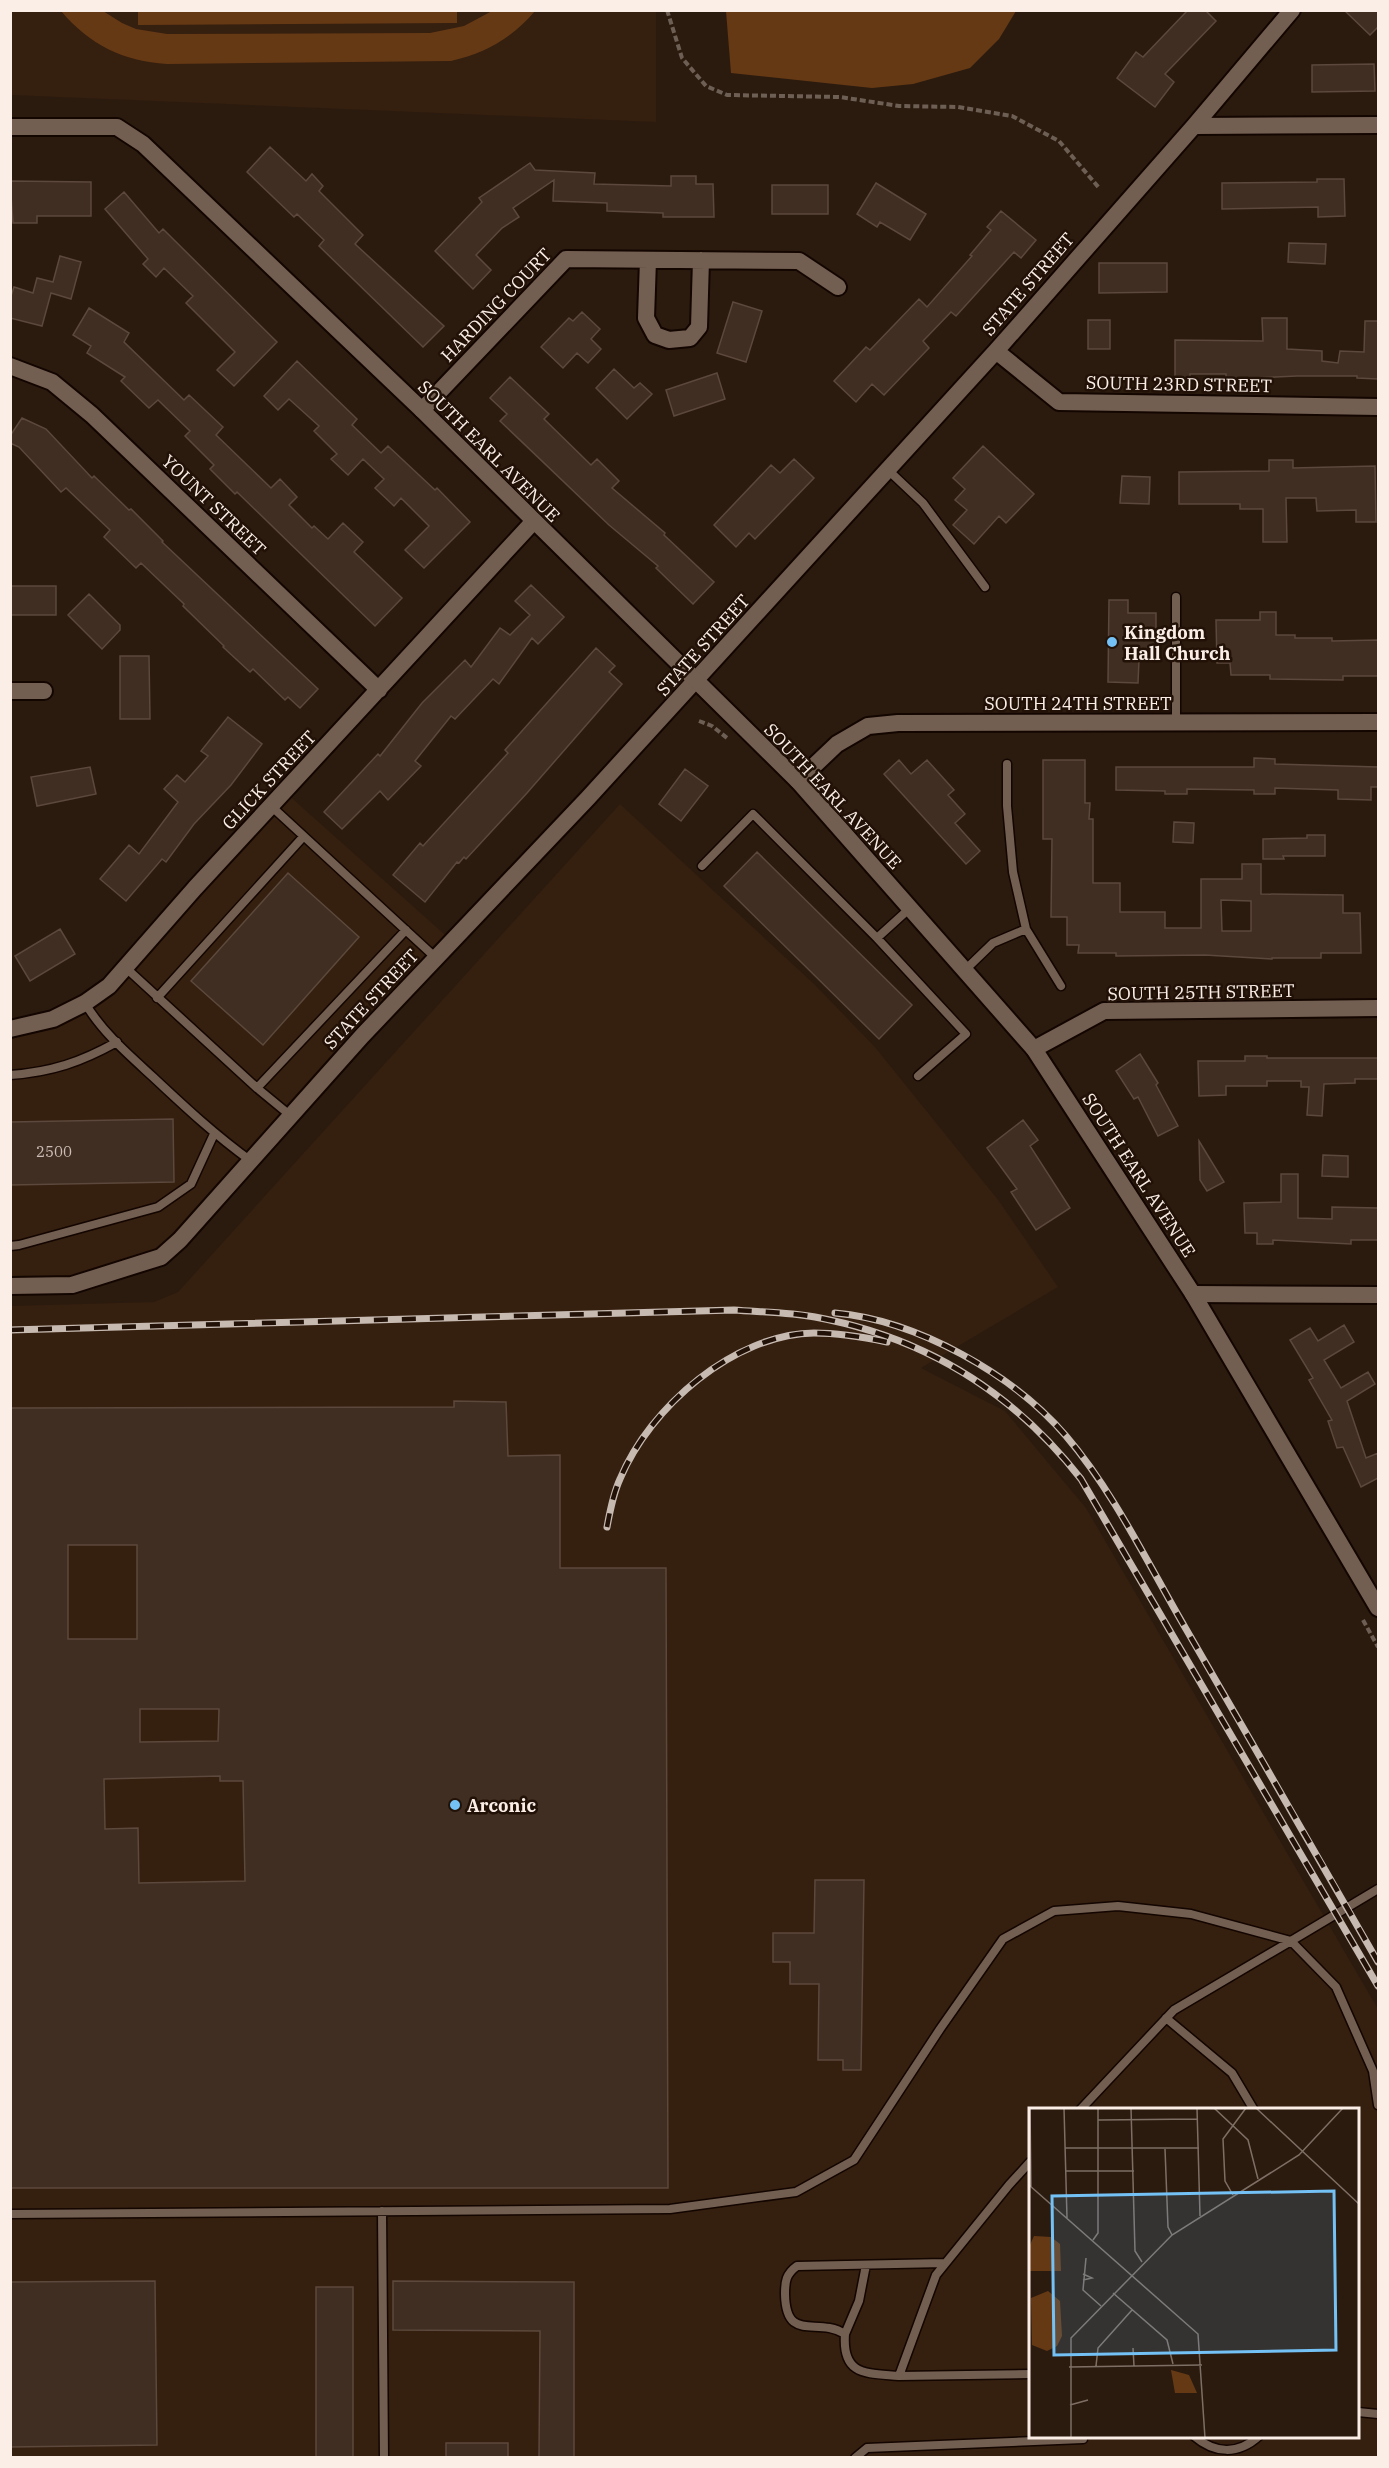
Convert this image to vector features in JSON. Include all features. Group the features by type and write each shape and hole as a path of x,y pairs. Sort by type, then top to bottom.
{"street":[{"name":"STATE STREET","path":"10,1286 72,1285 161,1257 180,1240 436,958 696,681 996,351 1194,126 1292,10"},
{"path":"1194,126 1378,125"},
{"name":"SOUTH EARL AVENUE","path":"10,127 117,127 143,144 422,410 798,781 1034,1049 1193,1294 1373,1586 1378,1608"},
{"name":"HARDING COURT","path":"422,410 566,259 799,261 838,287"},
{"path":"648,260 646,318 655,335 669,340 690,338 699,327 700,260"},
{"name":"SOUTH 23RD STREET","path":"996,351 1059,402 1378,407"},
{"name":"YOUNT STREET","path":"10,366 52,382 92,415 380,690"},
{"name":"GLICK STREET","path":"10,1029 53,1019 85,1003 109,986 533,522"},
{"path":"10,691 44,691"},
{"name":"SOUTH 24TH STREET","path":"798,781 837,744 868,726 898,723 1378,722"},
{"name":"SOUTH 25TH STREET","path":"1034,1049 1104,1011 1378,1008"},
{"path":"1193,1294 1378,1294"}],"lane":[{"path":"888,470 923,503 985,587"},
{"path":"1176,597 1176,723"},
{"path":"1007,764 1006,806 1013,872 1026,929 1061,986"},
{"path":"271,807 436,958"},
{"path":"702,866 753,814 877,938 966,1034 918,1076"},
{"path":"156,998 303,837"},
{"path":"877,938 909,909"},
{"path":"964,971 993,944 1026,929"},
{"path":"257,1088 406,930"},
{"path":"126,968 156,998 291,1116"},
{"path":"85,1003 94,1019 117,1042 214,1134 251,1161"},
{"path":"10,1075 39,1073 84,1060 117,1042"},
{"path":"10,1246 158,1207 190,1184 214,1134"},
{"path":"1081,2108 1174,2010 1378,1889"},
{"path":"10,2214 670,2209 796,2192 854,2160 940,2029 1003,1939 1054,1911 1118,1906 1191,1914 1291,1941 1336,1987 1373,2071 1378,2105"},
{"path":"1166,2019 1232,2073 1253,2108"},
{"path":"899,2376 936,2275 1029,2163"},
{"path":"382,2211 384,2457"},
{"path":"845,2334 839,2330 802,2327 791,2322 785,2311 788,2272 797,2266 945,2264"},
{"path":"866,2265 860,2301 845,2334 844,2348 849,2362 860,2372 899,2376 1029,2374"},
{"path":"1359,2412 1378,2414"},
{"path":"855,2457 867,2448 1083,2438"},
{"path":"1196,2438 1205,2446 1225,2454 1247,2446 1257,2438"}],"path":[{"path":"667,10 682,58 706,86 727,95 840,97 899,106 958,107 1012,116 1059,141 1100,189"},
{"path":"699,721 712,726 730,740"},
{"path":"1361,1616 1378,1647"}],"shaded area":[{"path":"138,10 457,11 457,23 138,25"},
{"path":"726,10 1016,11 999,39 970,68 913,84 872,88 731,73"},
{"path":"11,11 656,11 656,122 11,95"},
{"path":"61,11 103,11 136,29 167,34 430,33 464,26 492,11 535,11 508,37 498,43 476,54 451,61 167,64 136,59 108,49 84,33"},
{"path":"285,792 452,941 180,1240 115,1273 11,1286 11,1029 85,1003"},
{"path":"620,804 814,984 875,1047 999,1201 1058,1287 921,1368 1005,1411 1086,1508 1378,2009 1378,2457 11,2457 10,1306 154,1302 178,1292"}],"building":[{"path":"1188,10 1205,10 1216,21 1165,74 1174,82 1155,107 1117,78 1136,52 1143,57"},
{"path":"1344,10 1378,10 1378,27 1370,35"},
{"path":"1374,64 1375,91 1312,92 1312,65"},
{"path":"270,147 306,181 312,174 323,186 319,191 363,235 355,244 444,326 423,347 319,246 324,240 297,214 294,217 247,172"},
{"path":"530,163 535,170 595,173 594,184 671,186 671,176 696,176 696,184 713,184 714,217 663,217 663,213 607,211 607,203 553,201 554,180 513,208 519,217 502,228 476,255 491,270 473,289 435,251 482,202 479,198"},
{"path":"1317,179 1344,179 1345,216 1318,217 1318,207 1222,209 1222,183 1317,182"},
{"path":"10,181 91,182 91,216 37,216 37,223 13,223"},
{"path":"876,183 926,214 910,240 880,222 877,227 857,214"},
{"path":"772,185 828,185 828,214 772,214"},
{"path":"124,192 159,233 163,229 277,342 234,386 217,370 235,352 186,303 193,296 164,268 156,277 143,264 148,259 105,209"},
{"path":"1001,211 1036,240 1021,258 1014,252 956,316 951,312 923,341 929,348 884,395 872,384 856,402 834,381 866,347 870,350 919,299 927,307 972,256 970,255 991,230 987,227"},
{"path":"1289,243 1326,244 1325,264 1288,262"},
{"path":"60,256 81,262 71,299 51,293 42,326 10,318 10,299 14,287 33,293 37,278 53,282"},
{"path":"1099,263 1167,263 1167,292 1099,293"},
{"path":"733,302 762,311 746,362 717,353"},
{"path":"89,308 129,333 124,342 184,400 189,395 223,427 216,435 271,488 280,479 297,497 289,505 312,528 314,526 328,539 343,523 363,542 354,552 402,598 375,626 237,492 235,494 210,469 214,465 185,436 190,431 158,400 149,408 121,381 125,377 87,353 91,346 73,335"},
{"path":"582,312 600,329 591,339 601,349 588,363 577,353 563,368 541,347 569,318 573,321"},
{"path":"1262,318 1287,318 1287,349 1322,351 1322,361 1338,363 1340,351 1364,352 1365,321 1378,321 1378,379 1357,378 1357,376 1297,376 1257,378 1257,382 1226,382 1226,374 1190,374 1190,380 1175,380 1175,340 1263,341"},
{"path":"1088,320 1110,320 1110,349 1088,349"},
{"path":"297,361 357,419 352,425 381,453 388,446 435,490 437,488 470,522 424,568 405,550 429,526 401,498 394,506 375,488 384,479 363,459 348,475 331,459 337,454 314,431 319,426 289,399 278,410 264,396"},
{"path":"614,369 634,388 640,383 652,394 627,419 596,388"},
{"path":"717,373 725,399 674,416 666,390"},
{"path":"510,377 549,414 544,419 591,465 597,459 619,481 612,488 665,533 664,535 714,582 693,604 656,568 658,566 609,525 500,421 507,414 490,398"},
{"path":"22,418 46,429 92,478 94,476 129,510 131,509 162,542 318,689 300,708 288,697 285,700 253,669 250,672 141,563 136,568 104,537 110,530 66,488 61,492 19,447 10,443 10,436"},
{"path":"983,446 1034,494 1006,523 999,516 974,544 953,525 967,510 955,500 965,489 953,478"},
{"path":"794,459 814,478 755,539 749,533 736,547 714,525 771,465 780,473"},
{"path":"1269,460 1293,460 1293,468 1375,466 1376,522 1356,522 1356,510 1317,511 1316,498 1286,498 1287,542 1263,542 1263,509 1240,509 1240,504 1179,504 1179,472 1269,471"},
{"path":"1122,476 1150,477 1149,504 1120,503"},
{"path":"531,585 564,617 538,644 532,638 499,684 493,679 455,719 451,716 415,761 421,766 388,800 380,791 342,829 324,812 378,754 380,756 422,703 465,660 471,667 500,628 510,635 530,615 515,601"},
{"path":"10,586 56,586 56,615 10,615"},
{"path":"89,594 120,625 120,630 102,649 68,615"},
{"path":"1109,600 1128,600 1128,613 1156,613 1156,661 1139,660 1138,683 1108,682"},
{"path":"1260,612 1276,612 1276,635 1295,635 1295,638 1332,638 1332,641 1378,640 1378,676 1343,676 1343,680 1270,679 1270,675 1231,675 1230,663 1217,663 1216,620 1260,620"},
{"path":"596,648 615,666 609,672 622,684 466,859 464,857 459,863 457,862 425,902 393,875 420,843 423,846 508,753 505,750"},
{"path":"120,656 149,656 150,719 120,719"},
{"path":"228,717 262,744 231,785 194,824 166,862 162,859 126,901 100,879 129,845 139,854 178,802 164,789 177,775 185,782 208,756 201,751"},
{"path":"1254,758 1275,759 1275,764 1378,767 1378,787 1371,787 1371,800 1338,799 1338,790 1275,788 1275,794 1254,794 1254,790 1187,789 1187,794 1165,794 1165,791 1116,790 1116,767 1254,767"},
{"path":"899,760 911,774 927,760 954,790 948,795 965,814 955,823 980,851 966,864 884,774"},
{"path":"1043,760 1085,760 1085,803 1090,803 1089,819 1093,819 1093,883 1120,883 1120,912 1165,912 1165,928 1201,928 1201,879 1242,879 1242,864 1261,864 1261,894 1343,895 1343,913 1360,913 1361,953 1321,953 1321,958 1272,959 1205,955 1116,956 1116,953 1078,953 1079,945 1067,945 1067,917 1051,917 1052,839 1043,839","holes":["1221,900 1251,901 1251,931 1222,931"]},
{"path":"90,767 96,794 37,806 31,777"},
{"path":"685,769 708,786 681,821 659,804"},
{"path":"1174,822 1194,823 1193,843 1173,842"},
{"path":"1307,835 1325,835 1325,856 1283,856 1284,859 1263,859 1263,839 1307,838"},
{"path":"757,852 912,1005 879,1039 724,886"},
{"path":"288,873 359,937 263,1045 191,981"},
{"path":"60,929 75,954 30,981 15,956"},
{"path":"1140,1054 1158,1083 1156,1085 1178,1126 1158,1136 1138,1097 1134,1099 1116,1071"},
{"path":"1245,1056 1378,1058 1378,1079 1355,1079 1355,1083 1324,1084 1322,1116 1307,1115 1309,1087 1301,1087 1301,1081 1267,1081 1267,1086 1226,1086 1226,1095 1199,1096 1198,1061 1245,1061"},
{"path":"173,1119 174,1182 10,1185 10,1122"},
{"path":"1023,1120 1038,1140 1030,1146 1070,1208 1036,1230 1011,1192 1017,1189 987,1148"},
{"path":"1199,1141 1224,1182 1207,1191 1200,1180"},
{"path":"1323,1155 1348,1156 1348,1177 1322,1176"},
{"path":"1281,1174 1298,1174 1298,1218 1332,1219 1332,1207 1378,1208 1378,1240 1351,1240 1351,1244 1273,1240 1273,1244 1257,1244 1257,1233 1245,1233 1244,1203 1281,1202"},
{"path":"1344,1325 1354,1342 1324,1360 1341,1388 1368,1372 1375,1384 1347,1401 1366,1458 1378,1453 1378,1478 1361,1487 1343,1447 1337,1448 1328,1421 1332,1420 1309,1380 1313,1378 1290,1340 1310,1328 1318,1341"},
{"name":"Arconic","path":"454,1401 506,1402 508,1456 560,1455 560,1568 666,1568 668,2188 10,2188 10,1408 454,1407","holes":["68,1545 137,1545 137,1639 68,1639","140,1709 219,1709 218,1741 140,1742","220,1776 220,1781 243,1781 245,1881 139,1883 138,1828 105,1829 104,1779"]},
{"path":"815,1880 864,1880 861,2070 843,2070 843,2060 818,2060 819,1984 790,1984 790,1962 773,1962 773,1933 814,1933"},
{"path":"155,2281 157,2445 10,2447 10,2282"},
{"path":"393,2281 574,2282 574,2457 539,2457 540,2331 393,2330"},
{"path":"316,2287 353,2287 353,2457 316,2457"},
{"path":"446,2443 508,2443 508,2457 446,2457"}],"railway":[{"path":"10,1330 734,1310 785,1313 855,1326 929,1354 996,1395 1055,1448 1081,1479 1378,1986"},
{"path":"835,1313 866,1318 898,1327 962,1354 1020,1392 1045,1413 1066,1436 1100,1481 1130,1530 1378,1962"},
{"path":"607,1527 620,1479 634,1452 652,1426 673,1401 698,1379 725,1361 754,1346 784,1337 814,1333 887,1342"}],"place":[{"name":"Kingdom Hall Church","path":"1112,642"},
{"name":"Arconic","path":"455,1805"}]}
